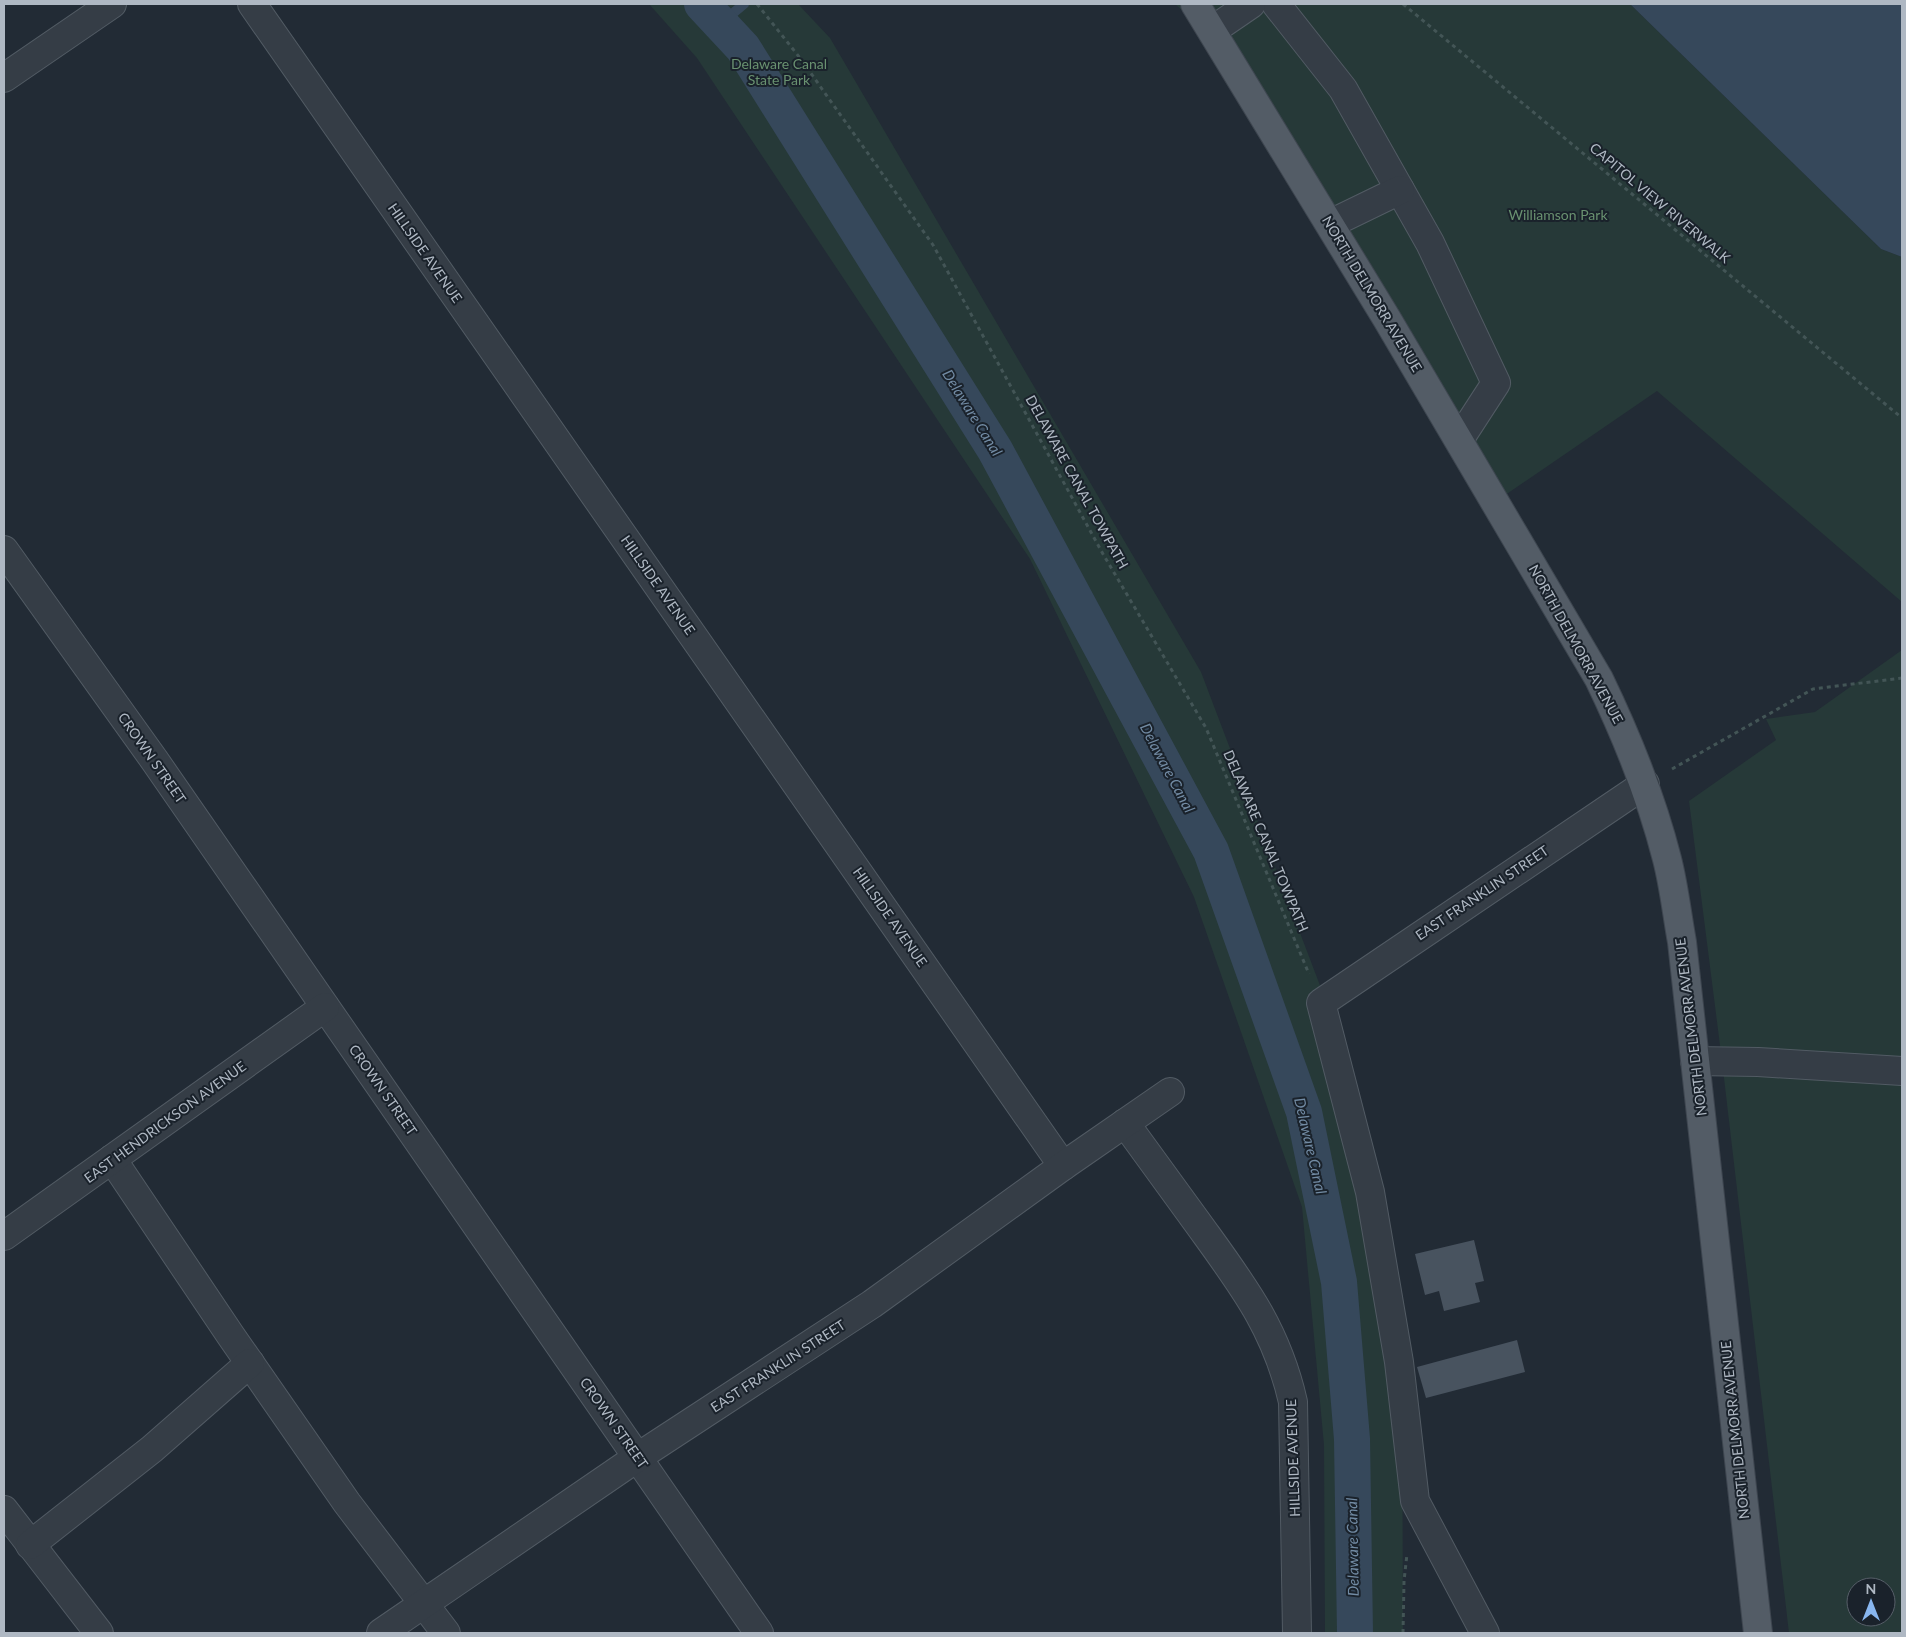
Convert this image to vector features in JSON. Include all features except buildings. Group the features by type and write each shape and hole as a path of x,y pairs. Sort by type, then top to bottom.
{"main road":[{"name":"NORTH DELMORR AVENUE","path":"1195,4 1213,30 1330,224 1599,679 1623,729 1645,784 1668,860 1682,942 1758,1633"}],"street":[{"path":"4,78 112,4"},
{"name":"HILLSIDE AVENUE","path":"252,4 1063,1166"},
{"path":"1213,30 1251,4"},
{"path":"1276,4 1343,89 1430,243 1496,383 1459,440"},
{"path":"1330,224 1400,190"},
{"name":"CROWN STREET","path":"4,550 155,761 759,1633"},
{"name":"EAST FRANKLIN STREET","path":"1321,1003 1645,784"},
{"path":"1321,1003 1370,1192 1399,1362 1415,1501 1485,1633"},
{"name":"EAST HENDRICKSON AVENUE","path":"4,1236 325,1007"},
{"path":"1695,1061 1758,1062 1902,1071"},
{"name":"EAST FRANKLIN STREET","path":"381,1633 638,1457 872,1304 1063,1166 1170,1092"},
{"name":"HILLSIDE AVENUE","path":"1125,1123 1239,1278 1274,1341 1286,1373 1293,1402 1297,1633"},
{"path":"112,1159 347,1503 446,1633"},
{"path":"30,1545 152,1448 250,1363"},
{"path":"4,1510 99,1633"}],"path":[{"name":"DELAWARE CANAL TOWPATH","path":"757,4 800,58 934,246 1103,554 1206,728 1321,1003"},
{"name":"CAPITOL VIEW RIVERWALK","path":"1403,4 1902,418"},
{"path":"1645,784 1812,689 1902,678"},
{"path":"1404,1633 1404,1581 1407,1552"}],"green space":[{"name":"Delaware Canal State Park","path":"649,4 798,4 830,38 1201,672 1346,1054 1402,1355 1403,1633 1325,1633 1324,1445 1302,1207 1194,897 1030,559 697,58"},
{"name":"Williamson Park","path":"1175,4 1630,4 1881,249 1902,257 1902,602 1657,391 1495,502 1222,46"},
{"path":"1902,650 1902,1633 1789,1633 1722,1061 1689,801 1776,740 1766,719 1815,712"}],"water":[{"path":"1630,4 1902,4 1902,257 1881,249"}],"waterway":[{"name":"Delaware Canal","path":"702,4 743,48 995,450 1211,851 1304,1112 1339,1282 1352,1439 1355,1633"},
{"path":"720,24 744,4"}]}
